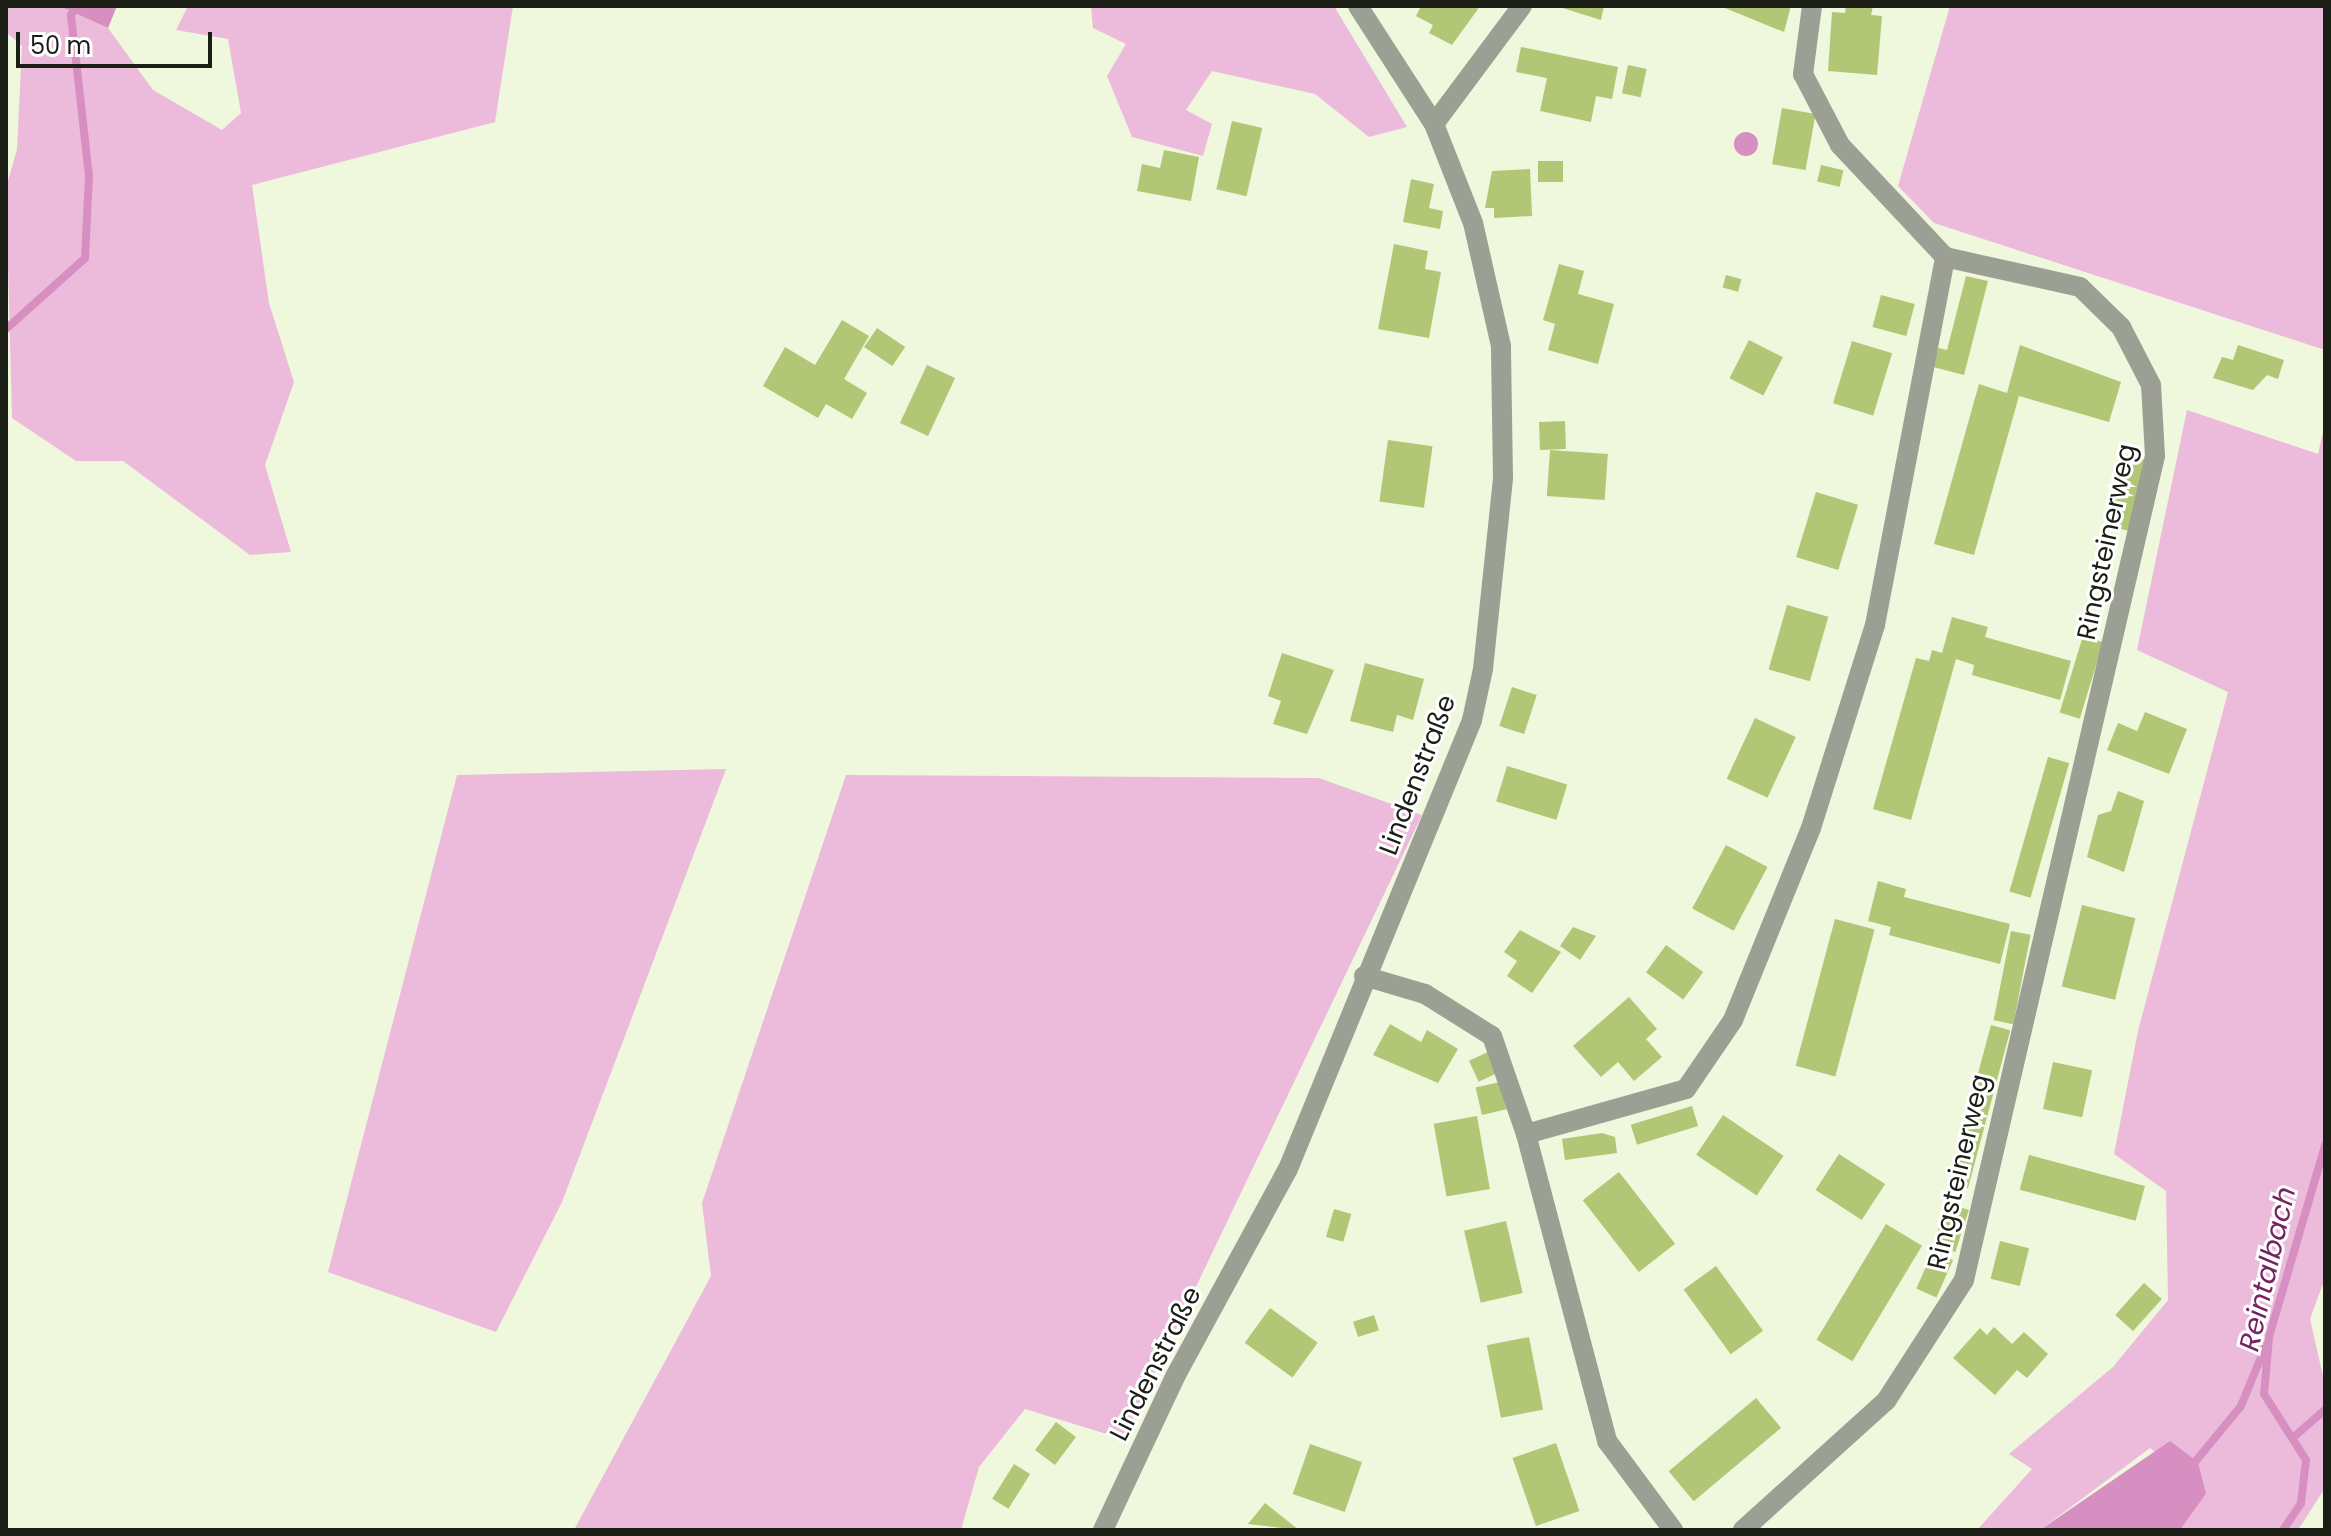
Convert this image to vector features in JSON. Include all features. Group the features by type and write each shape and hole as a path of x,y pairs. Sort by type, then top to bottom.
{"street":[{"name":"Lindenstraße","path":"1103,1530 1176,1375 1288,1169 1364,976 1472,720 1503,478 1501,346 1473,223 1434,124 1358,6"},
{"path":"1434,124 1522,6"},
{"path":"1526,1134 1686,1089 1733,1020 1811,828 1875,625 1945,257 1840,145 1803,74 1812,6"},
{"name":"Ringsteinerweg","path":"1743,1530 1886,1401 1964,1280 2155,456 2151,385 2121,327 2080,287 1945,257"},
{"path":"1364,976 1425,994 1492,1036 1526,1134 1607,1441 1673,1530"}],"shaded area":[{"path":"6,6 59,6 108,28 153,90 222,130 241,113 228,39 176,30 188,6 513,6 495,122 252,185 269,303 294,382 265,465 291,552 250,555 123,461 76,461 12,418 6,188 17,149 22,46 6,32"},
{"path":"59,6 117,6 108,28"},
{"path":"1091,6 1334,6 1407,127 1369,137 1315,94 1212,71 1186,110 1212,124 1203,156 1132,137 1107,76 1126,44 1093,28"},
{"path":"1950,6 2325,6 2325,350 1934,223 1898,186"},
{"path":"1746,132 1754,136 1758,144 1754,152 1746,156 1738,152 1734,144 1738,136"},
{"path":"2187,410 2318,454 2325,423 2325,1278 2310,1319 2325,1385 2325,1488 2298,1530 2180,1530 2206,1494 2150,1448 2040,1530 1977,1530 2032,1469 2009,1454 2113,1367 2168,1300 2166,1191 2114,1154 2138,1031 2228,692 2137,650"},
{"path":"726,769 562,1202 496,1332 328,1272 457,775"},
{"path":"846,775 1319,778 1422,815 1123,1439 1025,1409 979,1467 961,1530 574,1530 711,1276 702,1203"},
{"path":"2170,1441 2198,1462 2206,1494 2180,1530 2040,1530"}],"building":[{"path":"1421,6 1476,6 1478,9 1452,45 1429,33 1433,25 1416,16"},
{"path":"1556,6 1604,6 1601,20"},
{"path":"1720,6 1791,6 1784,32"},
{"path":"1846,6 1873,6 1871,15 1882,16 1877,75 1828,71 1832,12 1845,13"},
{"path":"1521,47 1618,67 1612,99 1596,96 1591,122 1540,111 1547,78 1516,72"},
{"path":"1628,65 1647,69 1641,97 1622,93"},
{"path":"1782,108 1815,114 1806,170 1772,164"},
{"path":"1232,121 1262,128 1246,196 1216,189"},
{"path":"1164,150 1199,157 1191,201 1137,191 1142,164 1160,168"},
{"path":"1538,161 1563,161 1563,182 1538,182"},
{"path":"1821,165 1843,170 1840,187 1817,182"},
{"path":"1530,169 1532,216 1494,218 1494,208 1485,208 1492,171"},
{"path":"1411,179 1434,184 1429,208 1443,211 1440,229 1403,222"},
{"path":"1394,244 1428,251 1425,269 1441,272 1429,338 1378,329"},
{"path":"1559,264 1584,271 1578,294 1614,304 1598,364 1548,350 1555,324 1543,320"},
{"path":"1726,275 1741,279 1738,292 1723,288"},
{"path":"1966,276 1988,281 1964,375 1933,367 1938,348 1947,350"},
{"path":"1881,295 1915,304 1906,336 1872,327"},
{"path":"842,320 869,336 844,379 867,393 852,419 826,404 818,418 763,386 785,347 815,365"},
{"path":"877,328 905,347 892,366 864,347"},
{"path":"1749,340 1783,357 1763,396 1729,378"},
{"path":"1852,341 1892,353 1873,415 1833,403"},
{"path":"2020,345 2121,382 2109,422 2019,396 1974,555 1934,544 1979,384 2007,393"},
{"path":"2238,345 2284,360 2278,379 2267,375 2253,390 2213,378 2222,357 2233,360"},
{"path":"927,365 955,378 928,436 900,423"},
{"path":"1565,421 1566,449 1540,450 1539,422"},
{"path":"1388,440 1433,446 1424,508 1379,501"},
{"path":"1550,450 1608,454 1605,500 1547,496"},
{"path":"2125,455 2146,460 2130,531 2109,526"},
{"path":"1816,492 1858,505 1838,570 1796,557"},
{"path":"1787,605 1828,617 1810,681 1769,669"},
{"path":"1952,617 1988,627 1985,637 2071,661 2060,700 1972,675 1974,665 1956,659 1911,820 1873,809 1916,658 1929,661 1932,650 1942,653"},
{"path":"2083,636 2103,642 2080,719 2060,713"},
{"path":"1282,653 1334,670 1307,734 1273,724 1281,701 1268,696"},
{"path":"1365,663 1424,679 1413,720 1397,715 1393,732 1350,721"},
{"path":"1512,687 1537,695 1524,734 1499,726"},
{"path":"2145,712 2187,729 2169,774 2107,750 2118,723 2137,731"},
{"path":"1755,718 1796,737 1767,798 1727,779"},
{"path":"2048,757 2069,763 2031,898 2009,892"},
{"path":"1507,766 1567,784 1556,820 1496,801"},
{"path":"2118,791 2144,801 2124,872 2087,857 2098,815 2111,811"},
{"path":"1726,845 1767,867 1734,931 1692,909"},
{"path":"1878,881 1906,889 1904,897 2010,924 2000,964 1889,935 1891,927 1868,921"},
{"path":"2082,905 2135,918 2115,1000 2062,987"},
{"path":"1835,919 1875,930 1835,1076 1796,1066"},
{"path":"1573,927 1596,936 1580,960 1560,946"},
{"path":"1520,930 1561,952 1532,993 1507,976 1517,961 1504,952"},
{"path":"2011,931 2031,935 2013,1024 1994,1020"},
{"path":"1666,945 1703,972 1683,1000 1646,973"},
{"path":"1629,997 1657,1029 1646,1039 1662,1057 1634,1081 1618,1062 1601,1077 1573,1046"},
{"path":"1390,1024 1421,1042 1427,1030 1458,1049 1438,1083 1373,1055"},
{"path":"1991,1025 2010,1030 1968,1189 1949,1183"},
{"path":"1488,1052 1498,1073 1479,1082 1469,1061"},
{"path":"2053,1062 2092,1070 2082,1117 2043,1109"},
{"path":"1500,1082 1506,1109 1482,1115 1476,1088"},
{"path":"1692,1106 1698,1126 1637,1145 1631,1125"},
{"path":"1723,1115 1784,1156 1757,1196 1696,1155"},
{"path":"1477,1116 1490,1189 1447,1197 1434,1124"},
{"path":"1602,1133 1615,1137 1617,1153 1565,1160 1562,1139"},
{"path":"1839,1154 1885,1184 1862,1220 1816,1190"},
{"path":"2029,1155 2145,1186 2136,1221 2020,1190"},
{"path":"1619,1172 1675,1244 1639,1272 1583,1200"},
{"path":"1947,1203 1969,1210 1955,1252 1933,1245"},
{"path":"1334,1209 1351,1214 1343,1242 1326,1237"},
{"path":"1506,1221 1523,1293 1481,1303 1464,1231"},
{"path":"1886,1224 1922,1246 1852,1361 1816,1340"},
{"path":"2000,1241 2029,1248 2020,1286 1991,1279"},
{"path":"1933,1251 1953,1260 1936,1297 1916,1288"},
{"path":"1716,1266 1763,1331 1731,1354 1684,1290"},
{"path":"2144,1283 2162,1299 2133,1331 2115,1315"},
{"path":"1270,1308 1318,1343 1292,1377 1245,1343"},
{"path":"1374,1315 1379,1330 1358,1337 1353,1322"},
{"path":"1994,1327 2012,1344 2024,1332 2048,1354 2027,1378 2017,1370 1995,1395 1953,1358 1980,1328 1987,1335"},
{"path":"1529,1337 1543,1410 1501,1418 1487,1345"},
{"path":"1756,1398 1781,1428 1694,1501 1669,1471"},
{"path":"1056,1422 1076,1437 1055,1465 1035,1450"},
{"path":"1556,1443 1579,1511 1536,1526 1513,1458"},
{"path":"1310,1444 1362,1462 1345,1512 1293,1494"},
{"path":"1014,1464 1030,1474 1008,1509 992,1499"},
{"path":"1265,1503 1299,1530 1248,1524"}],"waterway":[{"path":"6,329 85,258 89,176 71,15 77,6"},
{"name":"Reintalbach","path":"2283,1530 2301,1503 2306,1460 2264,1394 2269,1337 2325,1145"},
{"path":"2190,1468 2241,1406 2266,1345"},
{"path":"2296,1435 2325,1410"}]}
